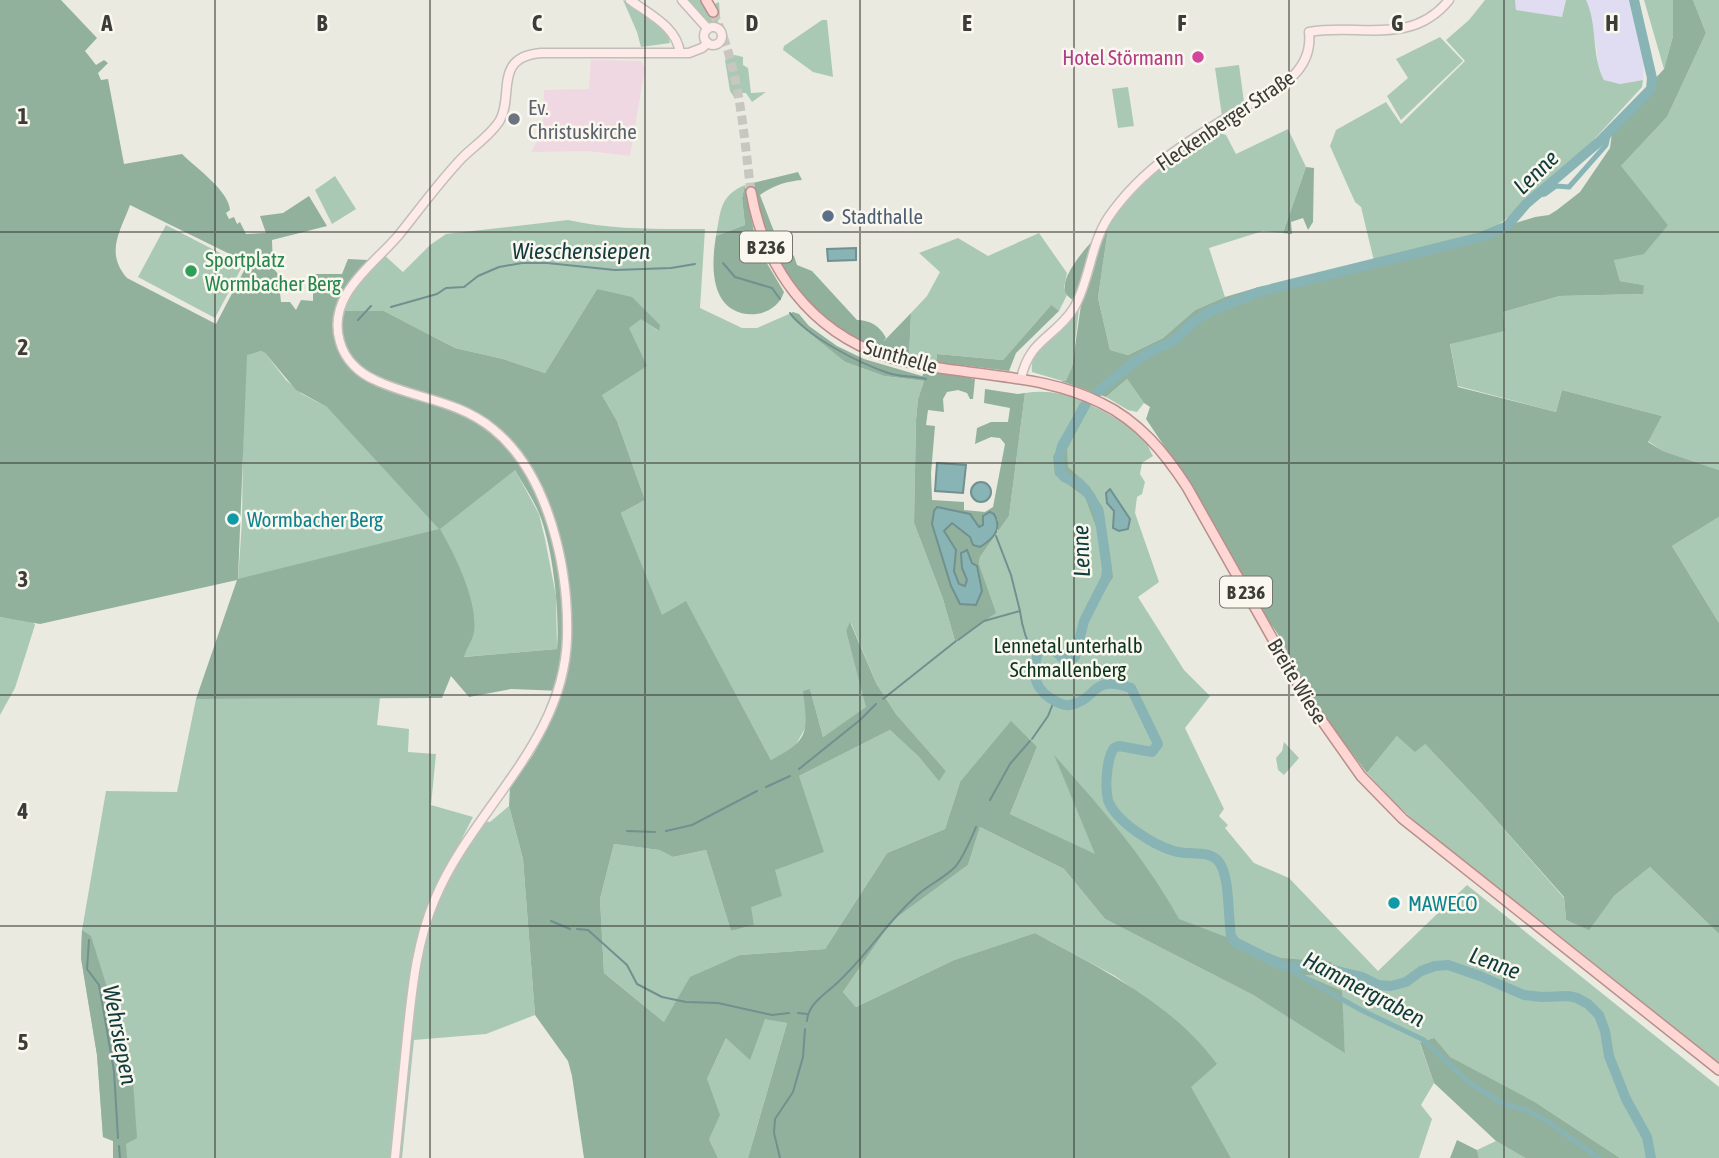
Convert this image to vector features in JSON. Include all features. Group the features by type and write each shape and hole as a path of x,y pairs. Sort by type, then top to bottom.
{"main road":[{"path":"630,0 668,27 680,53"},
{"path":"682,0 708,29 718,29 722,35 719,43 708,43 705,36 708,29"},
{"path":"706,0 713,12"},
{"name":"Fleckenberger Straße","path":"1021,379 1030,352 1067,318 1077,302 1097,237 1112,212 1148,173 1171,153 1293,76 1307,55 1309,32 1392,30 1430,18 1449,0"},
{"path":"396,1158 414,974 425,925 453,862 530,752 546,720 560,681 566,650 566,619 562,577 545,505 525,464 495,430 456,407 393,387 363,374 347,358 338,334 339,311 346,294 459,161 498,123 503,109 506,82 519,61 535,54 694,52 708,43"},
{"name":"Sunthelle","path":"751,192 764,242 775,264 797,296 836,331 882,355 914,363 1021,379"},
{"name":"Breite Wiese","path":"1021,379 1059,387 1102,403 1133,423 1163,453 1187,487 1294,677 1361,776 1403,819 1719,1070"}],"shaded area":[{"path":"1515,0 1566,0 1562,17 1516,10"},
{"path":"1586,0 1629,0 1644,60 1643,80 1620,84 1604,80 1598,69"},
{"path":"591,60 641,61 645,68 630,156 587,151 531,152 543,124 544,90 589,89"}],"green space":[{"path":"0,0 61,0 97,38 85,51 96,65 104,60 108,63 98,73 101,80 108,79 124,164 182,154 224,195 230,210 226,213 229,219 234,217 237,224 240,222 246,234 266,233 260,216 283,213 309,196 327,226 272,240 273,268 278,274 281,302 290,302 296,310 301,300 313,301 313,274 342,274 348,259 368,260 379,250 383,254 356,285 344,311 384,311 455,348 503,359 545,373 597,289 632,297 660,325 659,331 641,319 629,328 647,366 602,395 617,421 645,500 621,513 662,615 686,601 771,760 800,740 806,716 803,691 810,689 823,737 866,707 846,631 850,622 876,683 896,714 946,771 939,781 919,757 890,730 799,776 824,852 775,870 782,896 751,907 754,925 731,931 706,850 673,857 659,850 614,844 600,899 604,973 664,1022 690,977 740,955 825,949 887,853 945,829 960,782 1011,721 1037,747 1010,814 1095,854 1054,755 1137,854 1179,919 1281,958 1331,962 1337,976 1304,975 1342,991 1345,1053 1253,995 1105,919 1064,869 980,827 968,865 892,921 843,992 856,1007 954,960 1035,933 1134,989 1178,1022 1199,1042 1217,1064 1191,1087 1231,1158 748,1158 787,1023 765,1019 750,1060 726,1038 707,1079 720,1115 709,1139 718,1158 584,1158 568,1061 535,1015 523,859 509,806 510,787 533,755 549,725 562,691 511,689 469,697 451,676 442,698 196,699 237,580 40,624 0,617","holes":["130,205 248,263 216,324 127,278 120,269 116,242","261,351 265,353 296,390 327,407 439,529 238,579 247,355","515,470 539,513 552,561 557,649 464,657 474,632 472,606 458,565 440,529"]},
{"path":"623,0 658,24 670,43 641,47"},
{"path":"688,0 700,0 710,15 717,10 715,4 719,2 720,16 717,24 710,24"},
{"path":"1485,0 1515,0 1516,10 1562,17 1566,0 1586,0 1592,20 1597,61 1604,80 1620,84 1643,80 1642,87 1558,179 1490,231 1374,261 1361,207 1355,202 1330,146 1336,130 1386,102 1401,124 1465,61 1446,40 1469,20"},
{"path":"1644,0 1673,0 1673,36 1664,69"},
{"path":"1673,0 1693,0 1706,33 1667,117 1621,166 1668,225 1644,254 1614,260 1620,281 1644,285 1643,294 1560,296 1503,312 1505,331 1450,344 1458,387 1556,412 1562,390 1662,416 1648,442 1663,451 1719,470 1719,517 1672,546 1719,623 1719,934 1650,867 1614,896 1589,930 1566,920 1564,897 1425,744 1415,752 1397,736 1367,773 1312,696 1189,483 1146,419 1150,407 1127,379 1106,397 1061,381 1066,381 1072,367 1081,305 1067,295 1067,278 1079,257 1109,222 1098,298 1110,350 1128,355 1163,338 1195,310 1225,297 1259,287 1321,275 1549,215 1580,192 1610,148 1613,124 1664,69 1673,36"},
{"path":"1693,0 1719,0 1719,470 1663,451 1648,441 1662,416 1562,390 1556,412 1458,386 1450,343 1505,331 1503,312 1560,296 1642,294 1644,285 1620,281 1614,260 1668,225 1620,167 1667,117 1706,33"},
{"path":"822,20 827,20 833,77 813,72 783,50 784,46"},
{"path":"1440,37 1463,61 1401,120 1387,96 1408,78 1396,59"},
{"path":"735,55 743,57 743,65 748,68 751,93 766,92 752,102 746,93 739,93 734,97 730,91 725,60"},
{"path":"1239,65 1244,102 1222,116 1215,68"},
{"path":"1128,87 1134,126 1118,128 1112,89"},
{"path":"1288,129 1306,167 1283,233 1263,231 1209,248 1225,297 1195,310 1163,338 1128,355 1110,350 1098,298 1109,222 1141,185 1171,157 1211,130 1226,135 1236,154"},
{"path":"1306,167 1314,168 1313,222 1308,230 1303,218 1291,222 1292,234 1283,233"},
{"path":"798,172 802,180 780,184 760,195 778,242 794,256 797,265 812,271 857,320 878,327 886,338 883,342 911,313 909,358 877,349 832,323 803,298 770,252 753,183"},
{"path":"335,176 356,209 332,224 315,190"},
{"path":"745,185 742,198 745,225 716,236 726,199 736,189"},
{"path":"745,185 754,232 765,260 784,292 772,308 754,314 744,314 726,304 717,289 714,274 716,236 745,225 742,198"},
{"name":"Lennetal unterhalb Schmallenberg","path":"568,220 619,227 705,229 700,308 742,328 757,328 789,314 845,362 884,376 924,381 918,399 916,420 914,523 943,599 955,641 995,613 979,564 980,557 1009,516 1025,393 1050,392 1073,397 1137,431 1145,439 1153,456 1142,463 1140,474 1145,482 1142,494 1137,497 1135,513 1159,582 1138,597 1184,670 1210,696 1185,728 1224,809 1219,816 1228,825 1225,828 1254,863 1289,878 1378,971 1467,885 1719,1087 1719,1158 1620,1158 1535,1102 1420,1044 1434,1083 1421,1105 1432,1119 1419,1158 1231,1158 1190,1087 1163,1010 1115,976 1035,933 954,960 856,1007 843,992 892,921 968,865 980,827 1064,869 1105,919 1253,995 1345,1052 1343,1023 1334,1013 1183,935 1057,762 1096,855 1010,814 1037,747 960,782 945,829 887,853 825,949 740,955 664,1022 604,973 600,899 614,844 659,850 673,857 706,850 731,931 754,925 750,907 775,870 799,776 890,730 939,780 946,771 896,714 876,683 851,623 846,631 867,707 823,737 810,689 807,725 794,748 771,760 686,602 662,616 621,513 645,500 617,421 602,395 628,328 641,318 658,331 659,325 597,289 545,373 503,359 455,348 384,311 344,311 356,285 383,254 403,272 430,245 446,234"},
{"name":"Sportplatz Wormbacher Berg","path":"166,225 243,265 215,318 138,277"},
{"path":"1039,233 1067,273 1064,287 1067,295 1059,311 1050,306 1003,360 937,354 936,362 909,358 911,313 927,296 940,272 919,253 958,238 988,256"},
{"path":"1051,305 1059,311 1016,353 1009,371 936,362 937,354 1003,360"},
{"path":"1079,309 1072,367 1066,382 1032,372 1036,353"},
{"path":"789,314 799,314 809,326 837,346 864,359 922,376 926,370 975,379 973,399 958,390 947,392 943,399 944,412 928,410 926,425 935,426 932,500 964,502 964,510 985,512 993,507 1005,444 1000,438 991,437 975,444 977,428 991,422 1008,422 1010,408 984,403 985,389 1025,393 1009,516 980,557 979,564 996,613 955,641 943,599 914,523 916,420 918,399 924,381 884,376 845,362","holes":["970,514 979,527 994,514 998,520 998,531 970,537 951,523 944,531 956,550 954,571 959,584 965,586 967,580 962,568 982,591 951,586 932,524"]},
{"path":"261,351 302,394 327,407 515,470 539,514 545,539 556,596 557,649 463,657 474,633 238,580 242,521 244,376 247,354"},
{"path":"1127,379 1144,403 1137,412 1128,410 1106,397"},
{"path":"1080,403 1089,408 1067,449 1068,467 1089,486 1103,508 1113,577 1094,608 1087,605 1104,573 1101,540 1085,497 1055,475 1053,457"},
{"path":"1719,517 1719,623 1672,546"},
{"path":"0,617 33,622 35,625 15,688 0,715"},
{"path":"380,698 377,725 409,729 408,752 436,754 431,805 473,817 441,879 421,929 392,1158 113,1158 113,1141 103,1137 97,1055 81,958 82,930 106,791 177,792 196,699"},
{"path":"1397,736 1425,744 1482,804 1564,898 1566,920 1588,929 1614,896 1650,867 1719,934 1719,1063 1420,826 1394,802 1367,773"},
{"path":"1284,742 1299,758 1284,775 1278,770 1276,758 1282,751"},
{"path":"509,806 523,859 535,1015 486,1034 414,1040 402,1158 398,1158 419,965 431,916 446,882 484,821 490,822"},
{"path":"82,930 91,936 132,1068 137,1138 126,1144 127,1158 113,1158 113,1141 103,1137 97,1055 81,958"},
{"path":"765,1018 787,1023 748,1158 718,1158 709,1139 707,1079 726,1038"},
{"path":"1434,1038 1450,1057 1535,1102 1620,1158 1525,1158 1496,1141 1434,1083 1420,1043"},
{"path":"1457,1140 1477,1150 1479,1158 1450,1158"},
{"path":"1496,1141 1525,1158 1479,1158 1477,1150"}],"water":[{"path":"856,248 856,260 828,261 827,249"},
{"path":"937,463 966,465 963,493 935,491"},
{"path":"977,482 985,482 991,492 985,502 977,502 971,496 971,488"},
{"path":"1110,489 1130,519 1128,529 1119,531 1113,528 1114,511 1107,503 1106,493"},
{"path":"937,507 970,514 979,527 983,525 983,516 990,512 997,519 995,533 980,547 973,545 970,537 952,523 944,531 956,550 954,571 959,584 965,586 967,580 962,568 961,553 967,550 972,563 977,566 982,591 976,605 960,604 951,586 932,524"}],"waterway":[{"name":"Lenne","path":"1634,0 1652,78 1651,89 1600,141 1526,204 1507,226 1481,237 1259,292 1211,311 1196,320 1172,342 1153,350 1130,365 1088,400 1062,446 1060,471 1064,477 1079,483 1099,513 1106,578 1084,621 1075,657 1065,660 1051,648 1040,648 1035,676 1044,693 1065,705 1079,702 1108,684 1131,688 1158,744 1152,752 1119,746 1114,748 1107,770 1108,800 1126,824 1156,843 1180,852 1210,856 1219,862 1225,877 1231,936 1235,942 1285,967 1317,966 1362,977 1378,985 1391,986 1406,982 1421,971 1448,965 1524,995 1577,998 1599,1015 1609,1056 1626,1099 1647,1137 1651,1158"},
{"path":"1538,195 1545,194 1556,186 1569,187 1606,145 1609,132"},
{"name":"Wieschensiepen","path":"391,307 437,294 446,288 464,287 478,276 499,267 522,263 615,270 671,268 695,264"},
{"name":"Wieschensiepen","path":"723,263 735,277 772,288 780,299"},
{"name":"Wieschensiepen","path":"358,320 371,306"},
{"name":"Wieschensiepen","path":"790,313 821,340 863,363 893,374 926,379"},
{"path":"996,536 1011,575 1020,611"},
{"path":"958,640 984,621 1020,611 1025,635 1036,658"},
{"path":"883,699 956,641"},
{"path":"1032,739 1048,716 1054,701"},
{"path":"799,769 876,704"},
{"path":"990,800 1010,764 1030,741"},
{"path":"766,787 790,776"},
{"path":"666,831 692,825 757,791"},
{"path":"807,1021 814,1004 846,974 903,909 918,894 956,866 976,827"},
{"path":"627,831 655,832"},
{"path":"551,921 570,929"},
{"path":"577,929 588,930 627,965 637,984 662,997 686,1002 718,1003 772,1015 789,1013"},
{"name":"Wehrsiepen","path":"89,940 87,969 99,985 114,1071 118,1138"},
{"name":"Hammergraben","path":"1285,967 1361,1010 1424,1040 1468,1082 1504,1104 1526,1110 1544,1119 1599,1158"},
{"path":"798,1013 807,1014"},
{"path":"780,1158 774,1133 775,1119 793,1092 803,1057 805,1029"},
{"name":"Wehrsiepen","path":"119,1146 120,1158"}],"tunnel":[{"path":"713,12 735,78 751,192"}],"place":[{"name":"Hotel Störmann","path":"1198,57"},
{"name":"Ev. Christuskirche","path":"514,119"},
{"name":"Stadthalle","path":"828,216"},
{"name":"Sportplatz Wormbacher Berg","path":"191,271"},
{"name":"Wormbacher Berg","path":"233,519"},
{"name":"MAWECO","path":"1394,903"}]}
